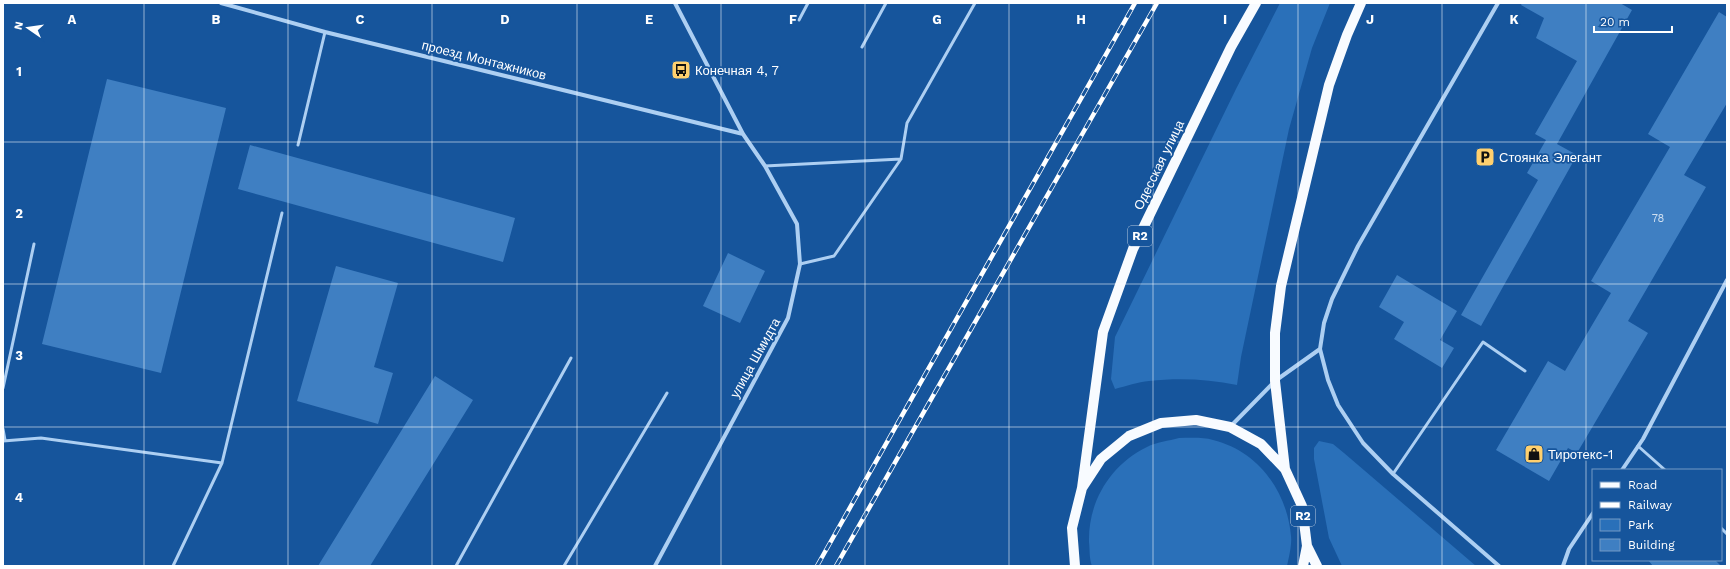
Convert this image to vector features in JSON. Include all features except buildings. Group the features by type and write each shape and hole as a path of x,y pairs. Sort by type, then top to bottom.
{"main road":[{"name":"Одесская улица","path":"1082,488 1103,332 1137,242 1231,47 1256,3"},
{"name":"R2","path":"1303,566 1306,546 1302,506 1285,469 1275,381 1275,333 1281,286 1329,85 1347,35 1361,3"},
{"name":"R2","path":"1075,566 1072,528 1082,488 1102,459 1129,436 1161,423 1196,420 1230,427 1261,444 1285,469"},
{"name":"R2","path":"1306,546 1317,566"}],"street":[{"name":"проезд Монтажников","path":"221,3 325,32 743,134"},
{"name":"улица Шмидта","path":"655,566 788,318 800,264 797,224 765,166 743,134 675,3"},
{"path":"1498,3 1358,246 1332,299 1324,323 1320,349 1328,380 1338,406 1363,443 1393,474 1499,566"},
{"path":"1623,469 1638,446 1727,280"},
{"path":"1230,427 1275,381 1320,349"},
{"path":"1563,566 1569,549 1592,515"}],"lane":[{"path":"799,20 808,3"},
{"path":"862,47 886,3"},
{"path":"800,264 834,256 901,159 907,123 975,3"},
{"path":"298,145 325,32"},
{"path":"765,166 901,159"},
{"path":"173,566 222,463 282,213"},
{"path":"3,388 34,244"},
{"path":"1393,474 1483,342 1525,371"},
{"path":"456,566 571,358"},
{"path":"564,566 667,393"},
{"path":"3,428 4,440 41,438 222,463"},
{"path":"1638,446 1664,469"}],"green space":[{"path":"1280,3 1330,3 1312,48 1289,129 1241,357 1237,385 1204,380 1171,380 1132,384 1115,389 1111,379 1115,337 1236,89"},
{"path":"1179,438 1205,438 1229,445 1244,453 1267,475 1276,489 1288,519 1291,540 1287,566 1092,566 1089,542 1092,513 1097,499 1112,474 1134,455 1151,445"},
{"path":"1319,441 1333,444 1476,566 1342,566 1329,538 1314,459 1314,448"}],"railway":[{"path":"817,566 1135,3"},
{"path":"836,566 1157,3"}],"place":[{"name":"Конечная 4, 7","path":"681,70"},
{"name":"Стоянка Элегант","path":"1485,157"},
{"name":"Тиротекс-1","path":"1534,454"}]}
